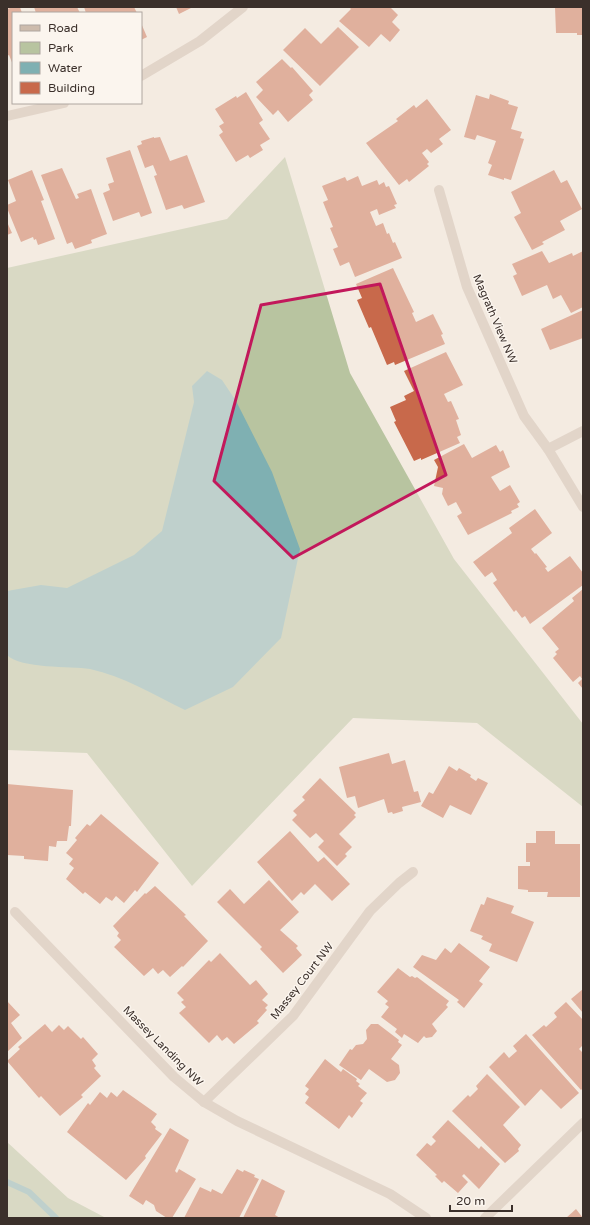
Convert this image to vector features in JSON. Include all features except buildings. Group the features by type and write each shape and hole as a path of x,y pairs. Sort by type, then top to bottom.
{"street":[{"path":"142,75 200,41 243,7"},
{"path":"7,116 60,104"},
{"name":"Magrath View NW","path":"439,190 467,287 524,416 548,449 583,507"},
{"path":"548,449 583,431"},
{"name":"Massey Court NW","path":"204,1102 293,1016 370,911 399,883 413,872"},
{"name":"Massey Landing NW","path":"15,912 174,1077 204,1102 231,1118 390,1194 426,1218"},
{"path":"485,1218 583,1122"}],"highlighted area":[{"path":"380,284 446,475 293,558 214,481 261,305"}],"green space":[{"path":"285,157 350,373 454,559 583,724 583,807 477,723 353,718 192,886 87,753 7,750 7,268 227,219"},
{"path":"7,1142 68,1198 106,1218 7,1218"}],"water":[{"path":"207,371 222,380 236,401 272,472 300,549 281,638 233,687 185,710 138,686 102,672 81,668 34,665 23,663 7,655 7,591 41,585 67,588 134,555 162,531 194,402 192,386"}],"waterway":[{"path":"7,1182 29,1192 56,1218"}]}
